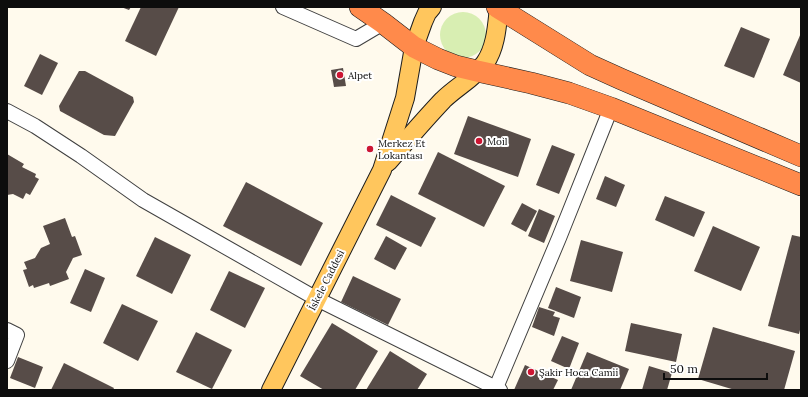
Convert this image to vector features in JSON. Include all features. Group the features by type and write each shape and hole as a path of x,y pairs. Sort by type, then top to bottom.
{"highway":[{"path":"360,7 414,47 438,59 477,72 531,83 569,93 611,108 801,185"},
{"path":"498,7 590,65 801,156"}],"main road":[{"path":"382,170 405,98 414,47 427,13 432,7"},
{"path":"382,170 444,99 477,72 485,63 494,40 498,7"},
{"name":"İskele Caddesi","path":"271,390 316,298 382,170"}],"street":[{"path":"283,7 356,39 383,23"},
{"path":"7,111 35,126 74,151 143,200 316,298 497,389 560,238 611,108"},
{"path":"7,330 17,335 7,361"}],"green space":[{"path":"459,12 467,12 476,16 482,22 486,35 482,48 476,54 467,58 459,58 450,54 444,48 440,39 440,31 444,22 450,16"}],"building":[{"path":"121,7 131,7 129,10"},
{"path":"141,7 179,7 156,56 125,41"},
{"path":"741,27 770,39 754,78 724,66"},
{"path":"801,33 801,83 783,75"},
{"path":"40,54 58,63 42,95 24,86"},
{"path":"343,68 346,86 334,87 331,70"},
{"path":"79,71 85,71 133,97 134,102 115,136 104,135 60,111 59,106"},
{"path":"468,116 531,139 518,177 454,154"},
{"path":"552,145 575,154 559,194 536,185"},
{"path":"438,152 505,186 484,227 418,194"},
{"path":"7,154 24,164 22,167 36,174 35,177 39,179 30,195 26,193 23,199 13,194 7,195"},
{"path":"605,176 625,185 616,207 596,199"},
{"path":"246,182 323,223 301,266 223,226"},
{"path":"391,195 436,218 421,247 376,225"},
{"path":"665,196 705,212 694,237 655,220"},
{"path":"522,203 537,211 526,232 511,224"},
{"path":"539,209 555,216 544,243 528,236"},
{"path":"65,218 72,237 75,236 82,255 73,258 66,272 69,279 50,286 49,283 34,288 33,285 29,287 23,270 27,269 24,262 35,258 41,248 50,244 43,226"},
{"path":"713,226 760,247 741,291 694,271"},
{"path":"792,235 801,237 801,326 799,334 768,326"},
{"path":"386,236 407,248 395,270 374,259"},
{"path":"155,237 191,255 172,294 136,276"},
{"path":"581,240 623,252 612,292 570,281"},
{"path":"85,269 105,278 91,312 70,303"},
{"path":"229,271 265,288 245,328 210,310"},
{"path":"353,276 401,299 388,325 341,302"},
{"path":"556,287 581,297 574,318 548,308"},
{"path":"122,304 158,321 138,361 103,343"},
{"path":"539,307 555,312 553,316 560,318 554,336 532,327"},
{"path":"332,323 378,351 355,390 324,390 300,376"},
{"path":"631,323 682,334 676,362 625,351"},
{"path":"713,327 795,351 784,390 735,390 698,379"},
{"path":"196,332 232,350 212,389 176,372"},
{"path":"562,336 579,343 569,369 551,361"},
{"path":"390,351 427,374 417,390 366,390"},
{"path":"587,352 629,369 620,390 571,390"},
{"path":"18,357 43,367 35,388 10,378"},
{"path":"64,363 114,388 113,390 51,390"},
{"name":"Şakir Hoca Camii","path":"525,365 558,380 553,390 514,390"},
{"path":"649,366 672,373 667,390 642,390"}],"place":[{"name":"Alpet","path":"340,75"},
{"name":"Moil","path":"479,141"},
{"name":"Merkez Et Lokantası","path":"370,149"},
{"name":"Şakir Hoca Camii","path":"531,372"}]}
